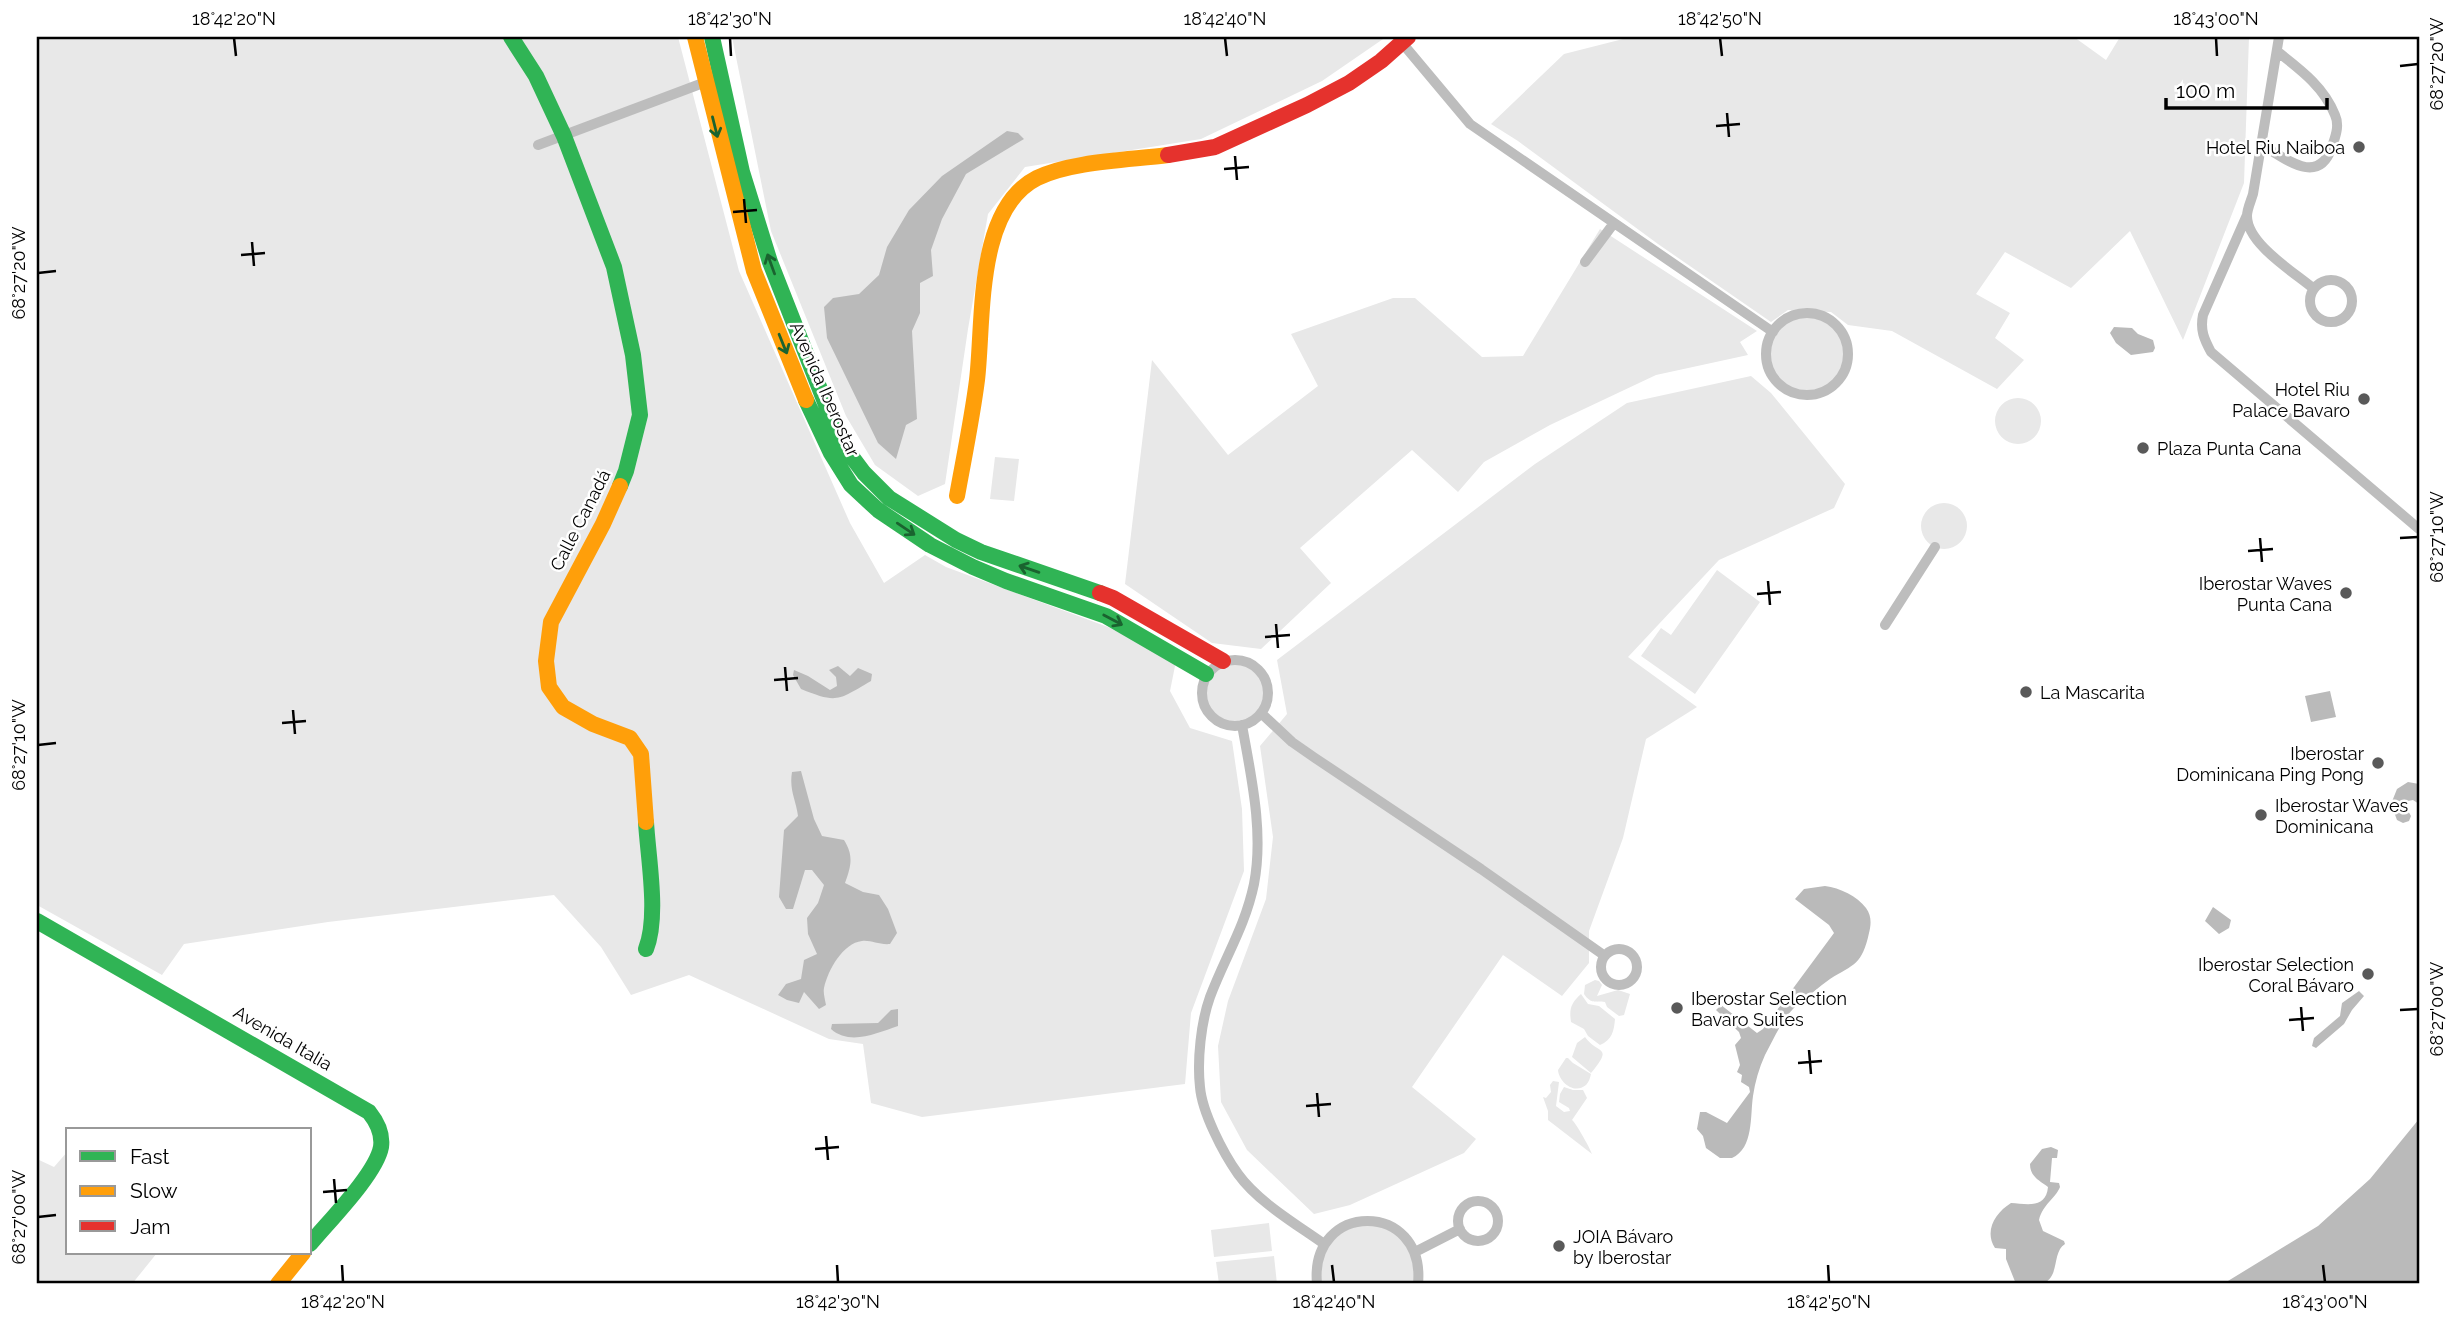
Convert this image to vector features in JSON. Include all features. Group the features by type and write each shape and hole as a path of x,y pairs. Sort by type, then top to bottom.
{"street":[{"name":"Calle Canadá","path":"511,37 536,76 564,136 614,267 633,355 640,415 622,482 551,622 546,661 550,687 563,707 593,724 630,738 641,754 652,918 651,936 646,949"},
{"name":"Avenida Iberostar","path":"695,37 704,83 754,271 808,405 831,453 851,485 878,510 930,545 1006,581 1106,616 1206,674"},
{"name":"Avenida Iberostar","path":"712,37 742,172 770,262 834,425 849,453 864,473 889,498 956,540 981,552 1113,598 1223,661"},
{"path":"2279,37 2253,194 2247,215 2203,315 2202,337 2211,352 2419,529"},
{"path":"957,496 977,379 991,246 1011,199 1035,179 1060,169 1215,147 1349,83 1406,40 1470,124 1773,332"},
{"path":"2262,145 2296,165 2313,168 2325,161 2330,153 2338,125 2329,103 2315,83 2278,52"},
{"path":"538,145 721,77"},
{"path":"2247,215 2258,243 2314,289"},
{"path":"1585,262 1614,223"},
{"path":"2332,280 2345,285 2353,304 2347,316 2341,321 2327,323 2315,315 2310,302 2314,289 2319,284 2332,280"},
{"path":"1813,313 1824,317 1842,332 1847,344 1848,358 1837,383 1826,391 1812,395 1799,394 1778,383 1767,363 1766,351 1773,332 1790,317 1813,313"},
{"path":"1885,625 1935,547"},
{"path":"1244,660 1262,673 1268,693 1261,713 1250,723 1231,726 1220,723 1205,707 1201,696 1206,674 1223,661 1244,660"},
{"path":"1261,713 1308,753 1605,956"},
{"path":"1242,725 1257,834 1254,882 1242,929 1210,998 1202,1031 1200,1088 1216,1137 1239,1175 1273,1208 1324,1244"},
{"name":"Avenida Italia","path":"37,920 261,1047 364,1107 373,1115 382,1142 377,1161 312,1242"},
{"path":"1317,1284 1316,1269 1324,1244 1342,1227 1358,1221 1375,1221 1392,1226 1406,1237 1415,1252 1419,1269 1418,1284"},
{"path":"1415,1252 1460,1229"},
{"path":"278,1284 302,1254"}],"shaded area":[{"path":"37,37 678,37 739,271 850,523 884,583 925,555 946,567 1108,627 1176,661 1170,691 1190,728 1232,741 1242,809 1244,871 1191,1013 1185,1084 922,1117 871,1103 863,1044 829,1039 689,975 631,995 601,947 554,895 328,922 184,944 162,975 37,905"},
{"path":"732,37 1386,37 1322,81 1201,139 1025,167 988,214 945,484 918,496 875,465 846,416 771,231"},
{"path":"1631,37 2074,37 2106,60 2120,37 2249,37 2244,183 2183,340 2130,231 2071,288 2005,252 1976,294 2010,313 1995,338 2024,360 1997,389 1892,331 1848,325 1831,312 1788,310 1771,322 1491,124 1564,54"},
{"path":"1007,131 1018,133 1024,139 966,174 942,219 931,250 933,276 920,283 920,313 912,331 917,419 906,425 896,459 878,443 827,338 824,307 833,298 859,294 879,275 887,247 909,210 942,176"},
{"path":"1600,229 1757,331 1740,342 1748,355 1656,375 1550,425 1484,462 1458,492 1412,450 1300,548 1331,583 1261,649 1212,643 1125,584 1152,360 1228,455 1318,386 1291,334 1393,298 1415,298 1482,357 1523,356"},
{"path":"1807,313 1823,316 1836,325 1845,338 1848,354 1845,370 1836,383 1823,392 1807,395 1791,392 1778,383 1769,370 1766,354 1769,338 1778,325 1791,316"},
{"path":"2114,327 2132,328 2138,334 2153,340 2153,352 2131,355 2116,343 2110,333"},
{"path":"1751,376 1771,393 1845,484 1834,508 1719,560 1628,657 1697,707 1646,739 1623,838 1589,931 1589,963 1562,996 1503,955 1412,1087 1476,1139 1464,1153 1350,1205 1314,1214 1247,1150 1221,1102 1218,1046 1228,1001 1266,899 1273,837 1260,746 1287,714 1277,660 1535,464 1627,403"},
{"path":"2018,398 2034,405 2041,421 2034,437 2018,444 2002,437 1995,421 2002,405"},
{"path":"995,457 1019,459 1014,501 990,499"},
{"path":"1944,503 1960,510 1967,526 1960,542 1944,549 1928,542 1921,526 1928,510"},
{"path":"1717,570 1760,602 1695,694 1641,656 1661,628 1671,635"},
{"path":"1229,660 1241,660 1259,669 1266,680 1266,706 1259,717 1248,724 1229,726 1216,721 1207,712 1202,699 1202,687 1207,674 1216,665"},
{"path":"838,666 850,676 858,668 872,674 871,681 844,696 831,698 801,689 793,675 794,670 830,690 837,686 836,677 829,670"},
{"path":"2330,691 2336,717 2311,722 2305,696"},
{"path":"801,771 814,819 822,836 844,840 849,851 849,871 845,883 863,892 879,895 888,909 897,933 890,944 862,941 843,952 826,981 826,1005 819,1009 804,992 799,1003 778,995 786,984 801,979 804,960 817,954 808,934 807,918 818,903 824,885 812,870 805,870 793,909 786,909 779,897 784,830 798,816 792,790 792,772"},
{"path":"2408,782 2419,784 2419,804 2413,800 2408,801 2407,809 2411,816 2409,821 2403,823 2397,820 2391,804 2397,789"},
{"path":"1825,886 1853,896 1868,911 1870,927 1863,952 1856,962 1817,989 1787,1017 1759,1070 1748,1139 1739,1153 1732,1158 1720,1158 1706,1148 1703,1136 1697,1129 1700,1112 1706,1112 1727,1123 1750,1092 1749,1087 1741,1082 1742,1075 1737,1072 1740,1065 1735,1045 1741,1038 1739,1032 1716,1010 1721,1005 1757,1033 1763,1029 1834,933 1829,925 1795,899 1804,889"},
{"path":"2213,907 2231,920 2229,928 2219,934 2205,921"},
{"path":"1595,980 1602,985 1597,996 1618,990 1630,994 1624,1015 1619,1016 1607,1007 1605,1002 1586,997 1585,985"},
{"path":"2359,991 2364,996 2344,1024 2316,1048 2312,1046 2314,1038 2340,1016 2342,1003"},
{"path":"1581,994 1588,1004 1599,1006 1615,1019 1612,1035 1600,1045 1588,1036 1584,1029 1571,1022 1572,1006"},
{"path":"898,1009 898,1026 873,1035 847,1037 831,1029 832,1024 878,1023 891,1010"},
{"path":"1585,1037 1603,1054 1591,1073 1572,1057 1577,1043"},
{"path":"1566,1058 1591,1074 1586,1085 1572,1088 1561,1079 1558,1070"},
{"path":"1553,1081 1559,1082 1556,1106 1564,1112 1570,1111 1559,1102 1564,1087 1583,1090 1587,1098 1572,1120 1592,1154 1548,1120 1543,1097 1546,1098 1551,1092 1550,1085"},
{"path":"2419,1119 2419,1284 2223,1284 2318,1226 2370,1179"},
{"path":"2051,1147 2058,1150 2057,1158 2052,1158 2050,1182 2059,1183 2060,1187 2039,1220 2043,1231 2065,1244 2058,1253 2053,1273 2046,1282 2016,1284 2006,1259 2006,1249 1995,1248 1991,1229 1996,1217 2011,1203 2035,1204 2044,1199 2048,1187 2034,1175 2030,1164 2042,1149"},
{"path":"66,1153 66,1254 156,1254 132,1284 37,1284 37,1159 54,1167"},
{"path":"1375,1221 1406,1237 1418,1284 1317,1284 1321,1254 1330,1238"},
{"path":"1269,1223 1272,1251 1214,1257 1211,1230"},
{"path":"1274,1256 1277,1284 1219,1284 1216,1262"}],"traffic: fast":[{"path":"511,37 536,76 564,136 614,267 633,355 640,415 620,486"},
{"path":"712,37 742,172 770,262 834,425 849,453 889,498 956,540 981,552 1100,593"},
{"path":"806,400 831,453 851,485 878,510 930,545 973,567 1106,616 1206,674"},
{"path":"646,822 652,904 650,936 646,949"},
{"path":"37,921 369,1112 381,1137 377,1158 361,1183 312,1242"}],"traffic: slow":[{"path":"695,37 754,271 806,400"},
{"path":"957,496 977,380 986,268 1002,214 1017,193 1037,178 1051,172 1101,162 1168,155"},
{"path":"620,486 551,622 546,661 549,687 563,707 593,724 630,738 641,754 646,822"},
{"path":"278,1284 302,1254"}],"traffic: jam":[{"path":"1168,155 1215,147 1307,105 1349,83 1381,61 1408,37"},
{"path":"1100,593 1223,661"}],"place":[{"name":"Hotel Riu Naiboa","path":"2359,147"},
{"name":"Hotel Riu Palace Bavaro","path":"2364,399"},
{"name":"Plaza Punta Cana","path":"2143,448"},
{"name":"Iberostar Waves Punta Cana","path":"2346,593"},
{"name":"La Mascarita","path":"2026,692"},
{"name":"Iberostar Dominicana Ping Pong","path":"2378,763"},
{"name":"Iberostar Waves Dominicana","path":"2261,815"},
{"name":"Iberostar Selection Coral Bávaro","path":"2368,974"},
{"name":"Iberostar Selection Bavaro Suites","path":"1677,1008"},
{"name":"JOIA Bávaro by Iberostar","path":"1559,1246"}]}
